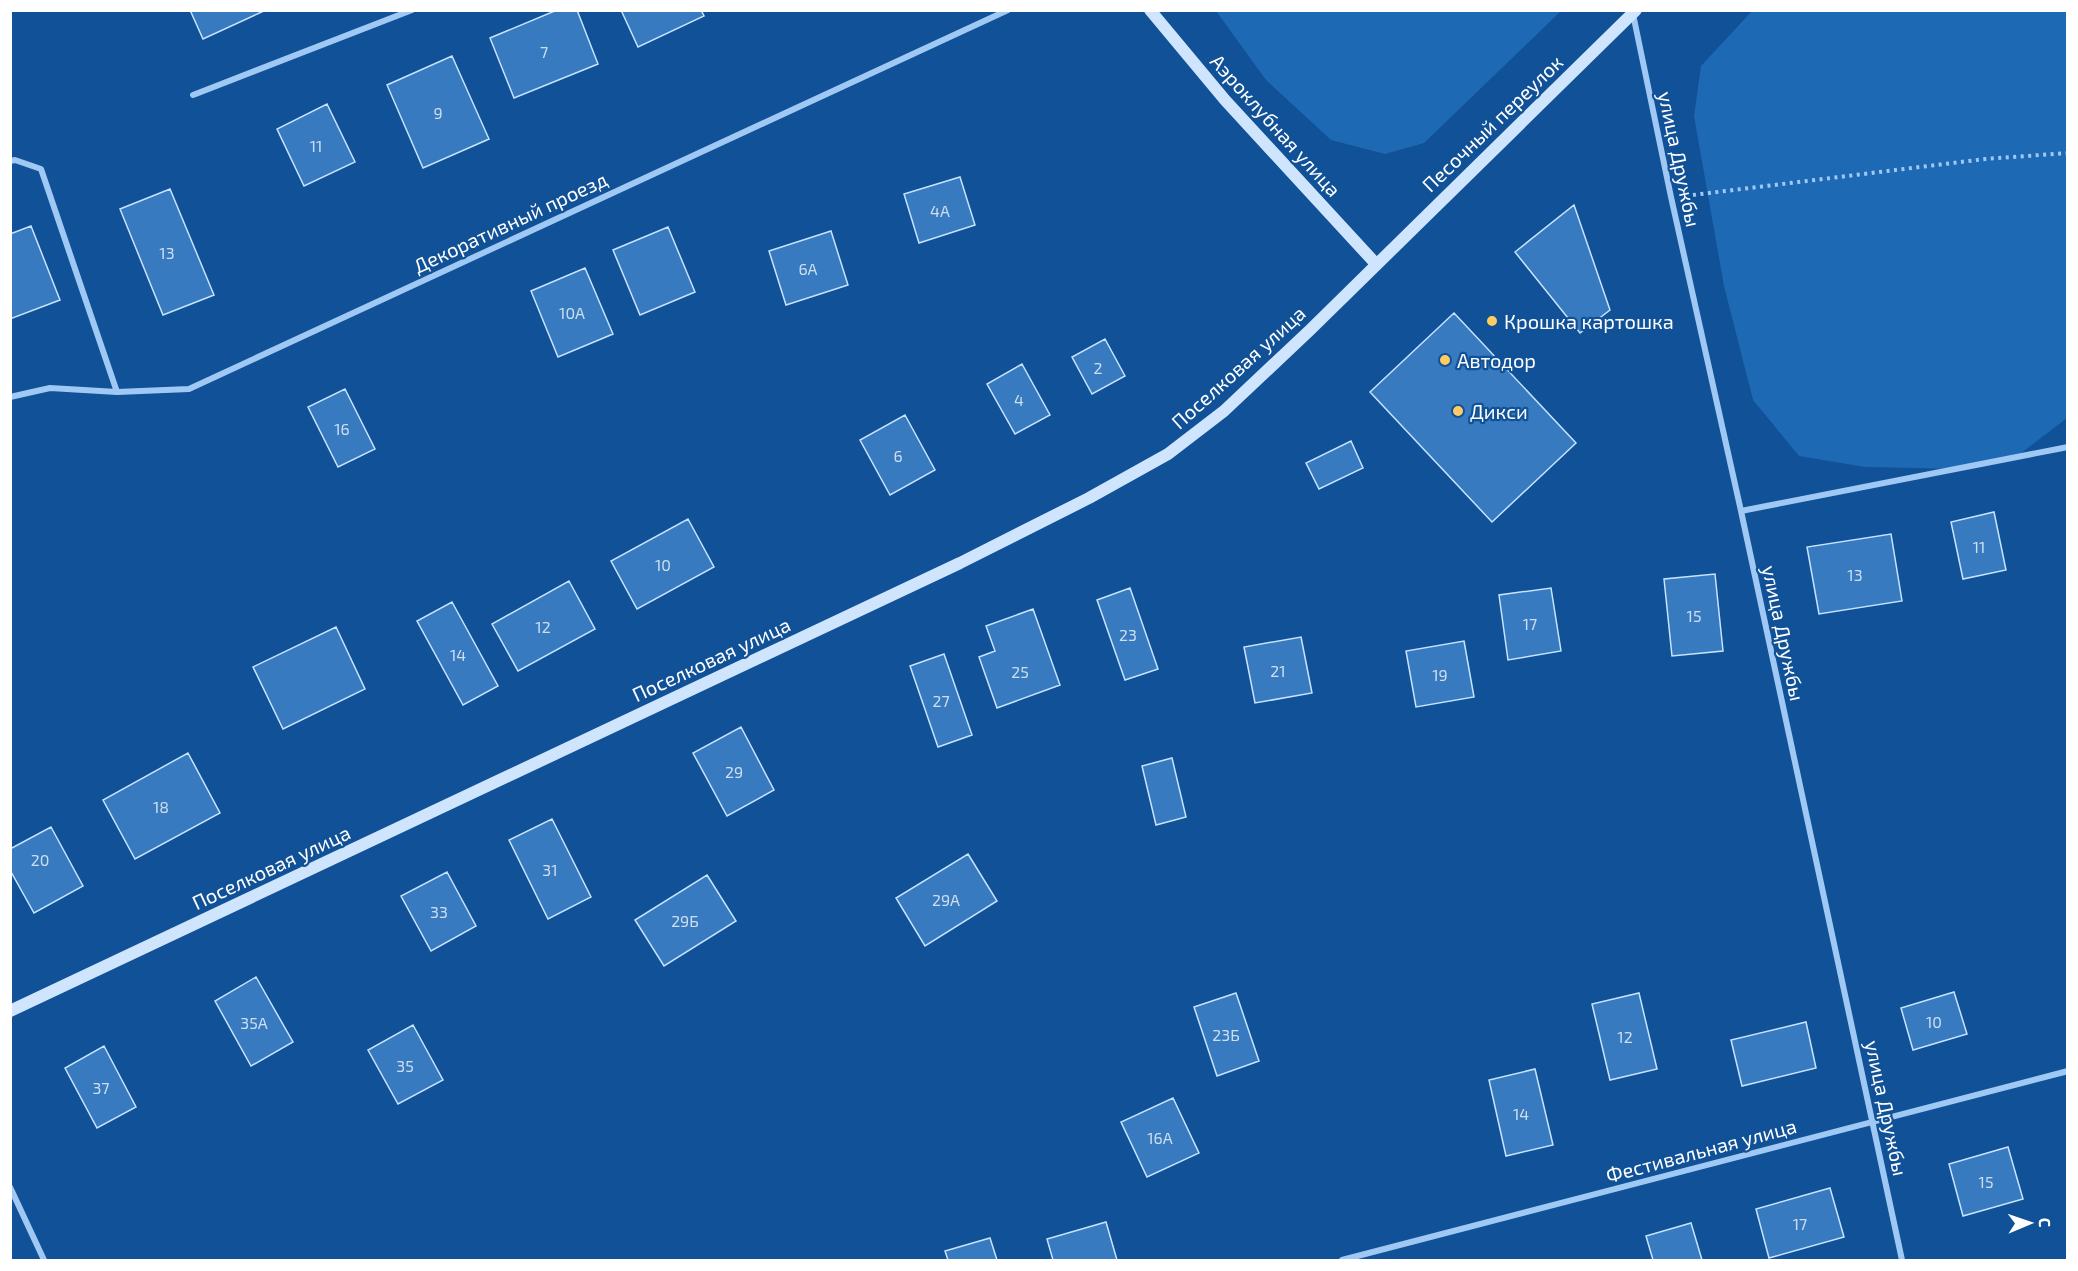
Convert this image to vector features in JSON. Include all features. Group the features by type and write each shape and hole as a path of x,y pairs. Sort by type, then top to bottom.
{"main road":[{"name":"Аэроклубная улица","path":"1150,10 1225,100 1376,264"},
{"name":"Песочный переулок","path":"1376,264 1634,12"},
{"name":"Поселковая улица","path":"10,1011 960,563 1089,498 1168,454 1224,411 1376,264"}],"street":[{"path":"193,95 412,10"},
{"name":"Декоративный проезд","path":"10,397 50,388 117,392 189,389 1008,10"},
{"name":"улица Дружбы","path":"1634,12 1671,197 1902,1260"},
{"path":"10,161 15,160 41,169 117,392"},
{"path":"1741,511 2067,447"},
{"name":"Фестивальная улица","path":"1342,1260 2067,1071"},
{"path":"10,1187 44,1260"}],"path":[{"path":"1671,197 1985,159 2067,153"}],"shaded area":[{"path":"1216,11 1561,11 1424,143 1385,154 1331,140 1266,80"},
{"path":"1752,11 2067,11 2067,418 2020,454 1964,469 1865,467 1799,456 1753,400 1724,286 1694,116 1701,66"}],"building":[{"path":"190,10 266,10 203,39"},
{"path":"557,10 577,10 598,64 514,98 490,38"},
{"path":"621,10 701,10 704,16 638,47"},
{"path":"452,56 489,139 423,168 387,85"},
{"path":"327,104 355,162 304,186 277,129"},
{"path":"960,177 975,225 919,243 904,194"},
{"path":"170,189 214,295 163,315 120,209"},
{"path":"1574,205 1610,310 1580,333 1515,252"},
{"path":"31,226 60,300 10,319 10,234"},
{"path":"668,227 695,292 640,315 613,250"},
{"path":"831,231 848,285 786,305 769,251"},
{"path":"585,268 613,334 558,357 531,291"},
{"path":"1454,313 1576,443 1492,522 1370,392"},
{"path":"1105,339 1125,376 1092,394 1072,357"},
{"path":"1022,364 1050,415 1015,434 987,384"},
{"path":"345,389 375,449 338,467 308,407"},
{"path":"905,415 935,470 890,495 860,440"},
{"path":"1351,441 1363,468 1319,489 1306,463"},
{"path":"1994,512 2006,570 1963,579 1951,522"},
{"path":"688,519 714,567 637,609 611,561"},
{"path":"1891,534 1902,601 1819,614 1807,547"},
{"path":"1715,574 1723,651 1672,656 1664,579"},
{"path":"569,581 595,629 518,671 492,624"},
{"path":"1130,588 1158,669 1125,680 1097,600"},
{"path":"1551,588 1561,651 1508,660 1499,595"},
{"path":"452,602 498,686 463,705 417,621"},
{"path":"1033,609 1060,685 997,708 979,657 995,651 986,626"},
{"path":"336,627 365,689 283,729 253,667"},
{"path":"1301,637 1312,693 1255,703 1244,647"},
{"path":"1464,641 1474,697 1416,707 1406,651"},
{"path":"944,654 972,735 938,747 910,666"},
{"path":"741,727 774,790 727,816 693,753"},
{"path":"188,753 220,813 135,859 103,800"},
{"path":"1172,758 1186,817 1156,825 1142,766"},
{"path":"552,819 591,897 548,919 509,840"},
{"path":"51,827 83,886 34,913 10,870 10,849"},
{"path":"968,854 997,901 925,946 896,898"},
{"path":"447,872 476,926 431,951 401,896"},
{"path":"707,875 736,921 664,966 635,920"},
{"path":"256,977 293,1042 251,1066 215,1001"},
{"path":"1954,992 1967,1034 1913,1050 1901,1008"},
{"path":"1236,993 1259,1061 1217,1076 1194,1007"},
{"path":"1639,993 1657,1069 1610,1080 1592,1004"},
{"path":"1806,1022 1816,1068 1742,1086 1731,1040"},
{"path":"413,1025 443,1080 398,1104 368,1050"},
{"path":"104,1046 136,1107 97,1128 65,1068"},
{"path":"1535,1069 1553,1145 1506,1156 1489,1080"},
{"path":"1173,1098 1199,1153 1147,1177 1121,1122"},
{"path":"2008,1147 2023,1199 1963,1216 1949,1164"},
{"path":"1830,1188 1844,1237 1769,1258 1756,1209"},
{"path":"1106,1222 1117,1260 1053,1260 1047,1239"},
{"path":"1691,1223 1702,1260 1653,1260 1646,1236"},
{"path":"990,1238 997,1260 948,1260 945,1251"}],"place":[{"name":"Крошка картошка","path":"1492,321"},
{"name":"Автодор","path":"1445,360"},
{"name":"Дикси","path":"1458,411"}]}
